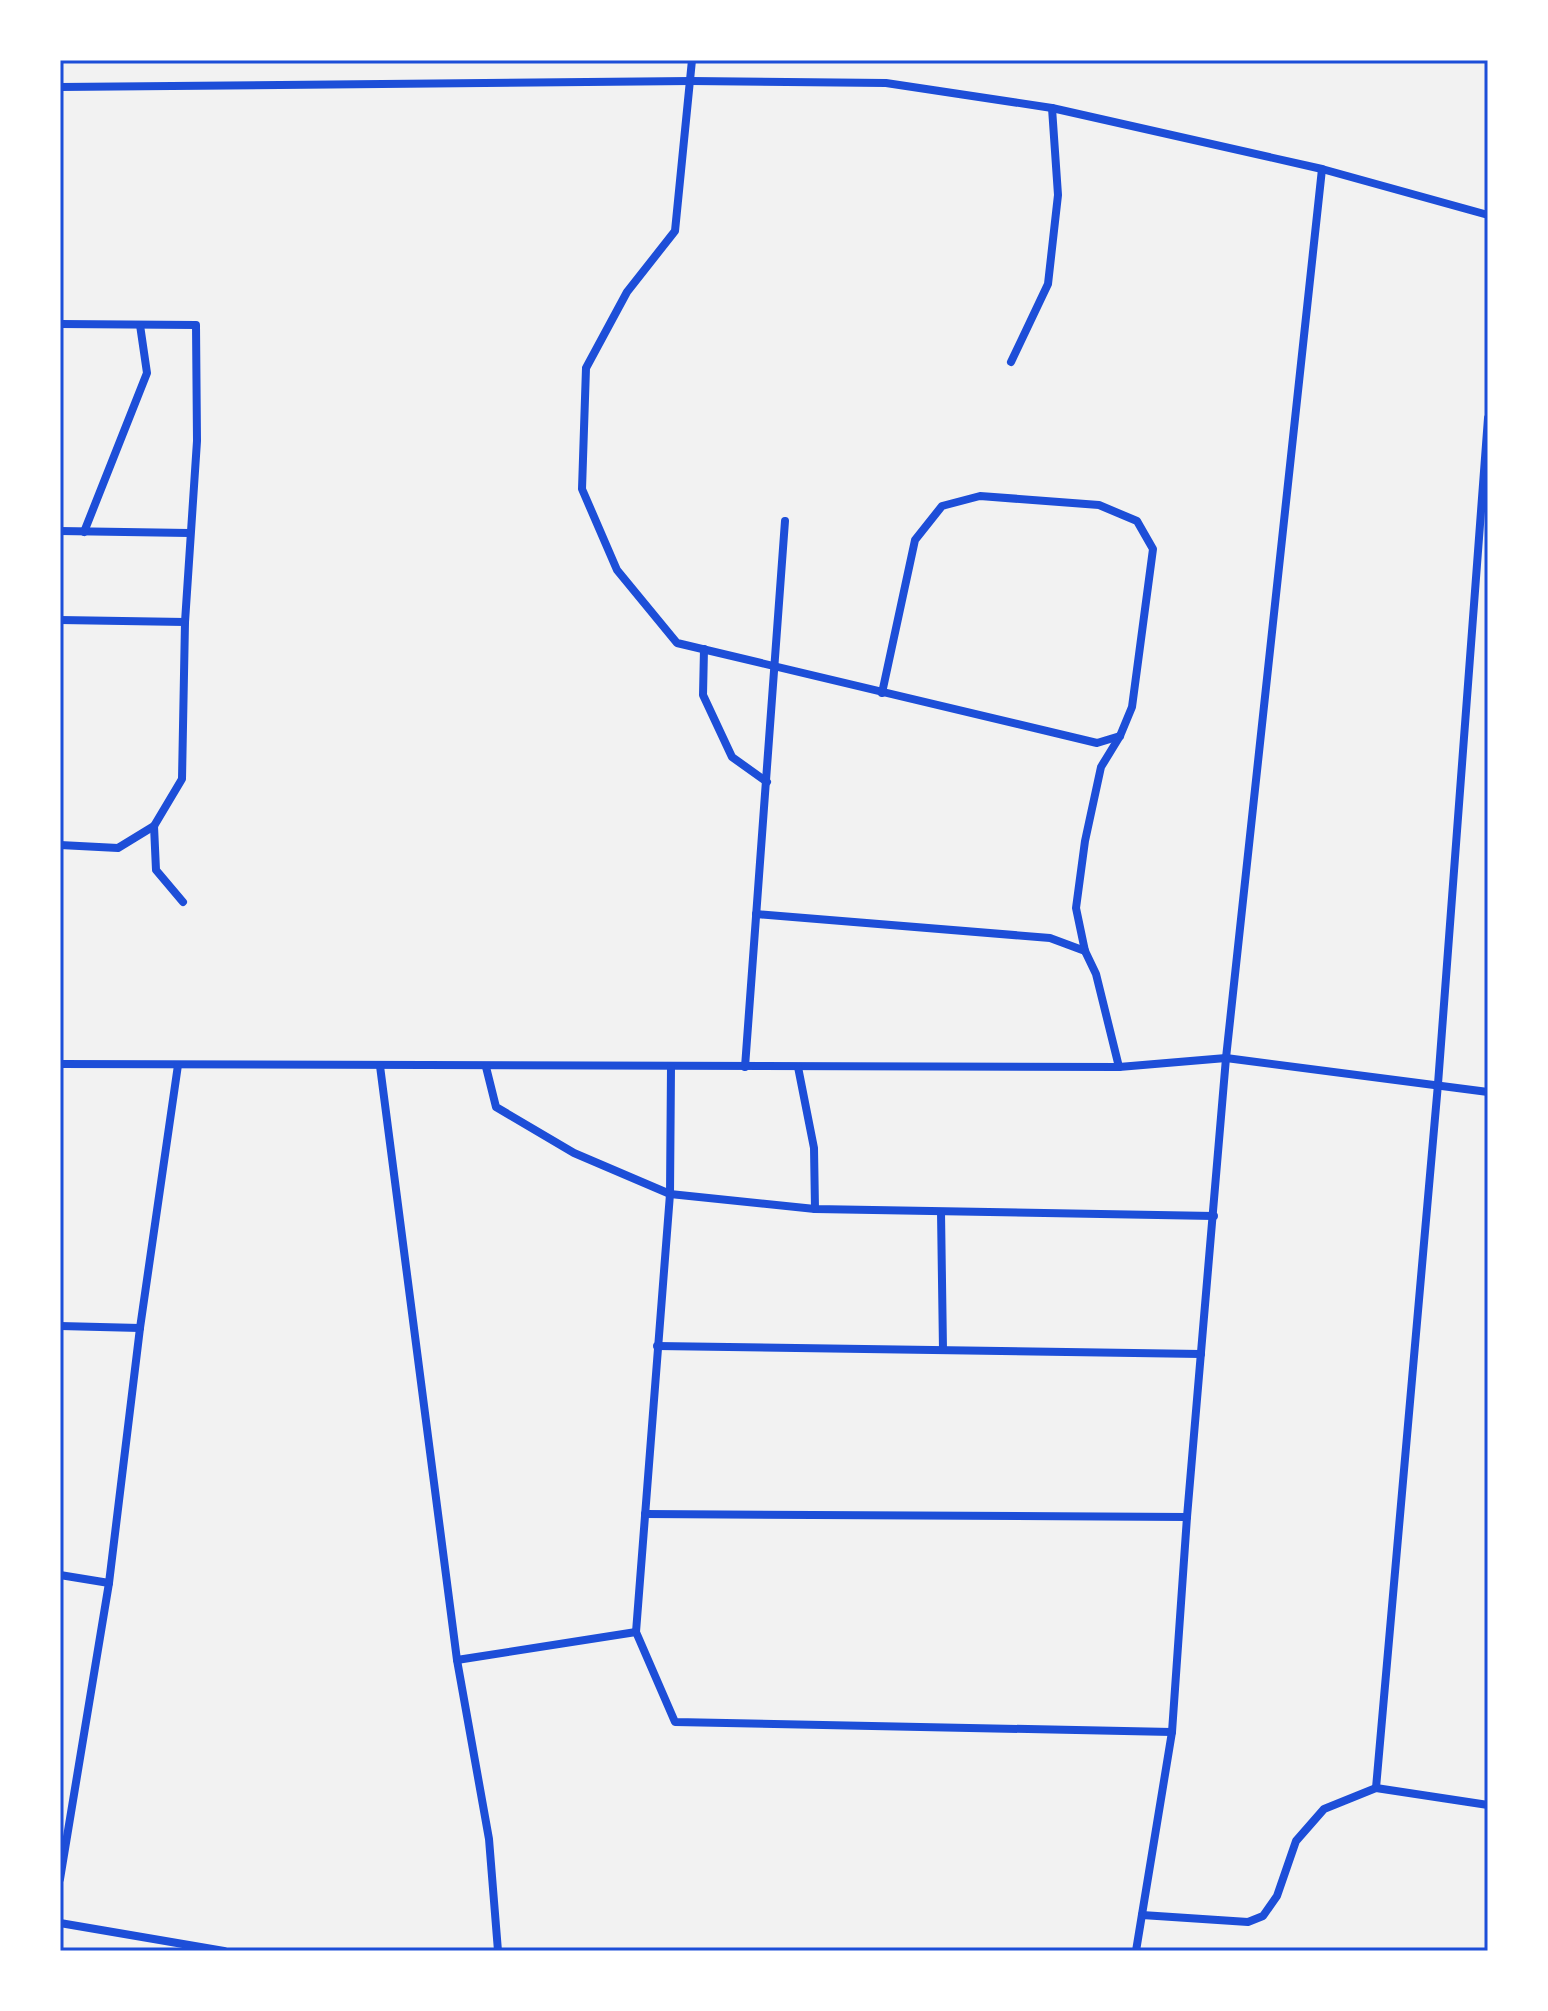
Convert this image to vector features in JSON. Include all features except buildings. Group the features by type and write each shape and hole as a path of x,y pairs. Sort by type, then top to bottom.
{"street":[{"path":"692,60 675,231 627,292 586,368 582,489 617,570 677,643 1097,743 1120,736"},
{"path":"60,87 691,81 886,83 1052,108 1322,169 1488,215"},
{"path":"1011,362 1048,284 1058,195 1052,108"},
{"path":"1136,1951 1172,1732 1226,1058 1322,169"},
{"path":"60,324 196,325 197,441 185,622 182,779 154,826 118,848 60,845"},
{"path":"84,532 147,373 140,325"},
{"path":"1376,1788 1438,1084 1488,418"},
{"path":"882,693 915,540 942,506 980,496 1099,505 1137,521 1153,549 1132,707 1120,736 1101,767 1085,841 1076,908 1085,951 1096,974 1119,1067"},
{"path":"745,1067 785,521"},
{"path":"60,531 189,533"},
{"path":"60,620 185,622"},
{"path":"704,649 703,695 708,708 732,757 767,782"},
{"path":"154,826 156,870 183,902"},
{"path":"756,914 1050,938 1085,951"},
{"path":"60,1064 1119,1067 1226,1058 1488,1092"},
{"path":"60,1879 109,1583 140,1328 178,1065"},
{"path":"380,1066 457,1660 489,1839 498,1951"},
{"path":"486,1067 496,1107 574,1153 670,1194 815,1209 1214,1216"},
{"path":"671,1067 670,1194 636,1632 675,1722 1172,1732"},
{"path":"798,1067 814,1148 815,1209"},
{"path":"941,1212 943,1350"},
{"path":"60,1326 140,1328"},
{"path":"657,1346 1201,1354"},
{"path":"645,1514 1187,1517"},
{"path":"60,1575 109,1583"},
{"path":"457,1660 636,1632"},
{"path":"1142,1915 1248,1922 1263,1916 1277,1896 1296,1841 1314,1820 1324,1809 1376,1788 1488,1805"},
{"path":"60,1923 224,1951"}]}
